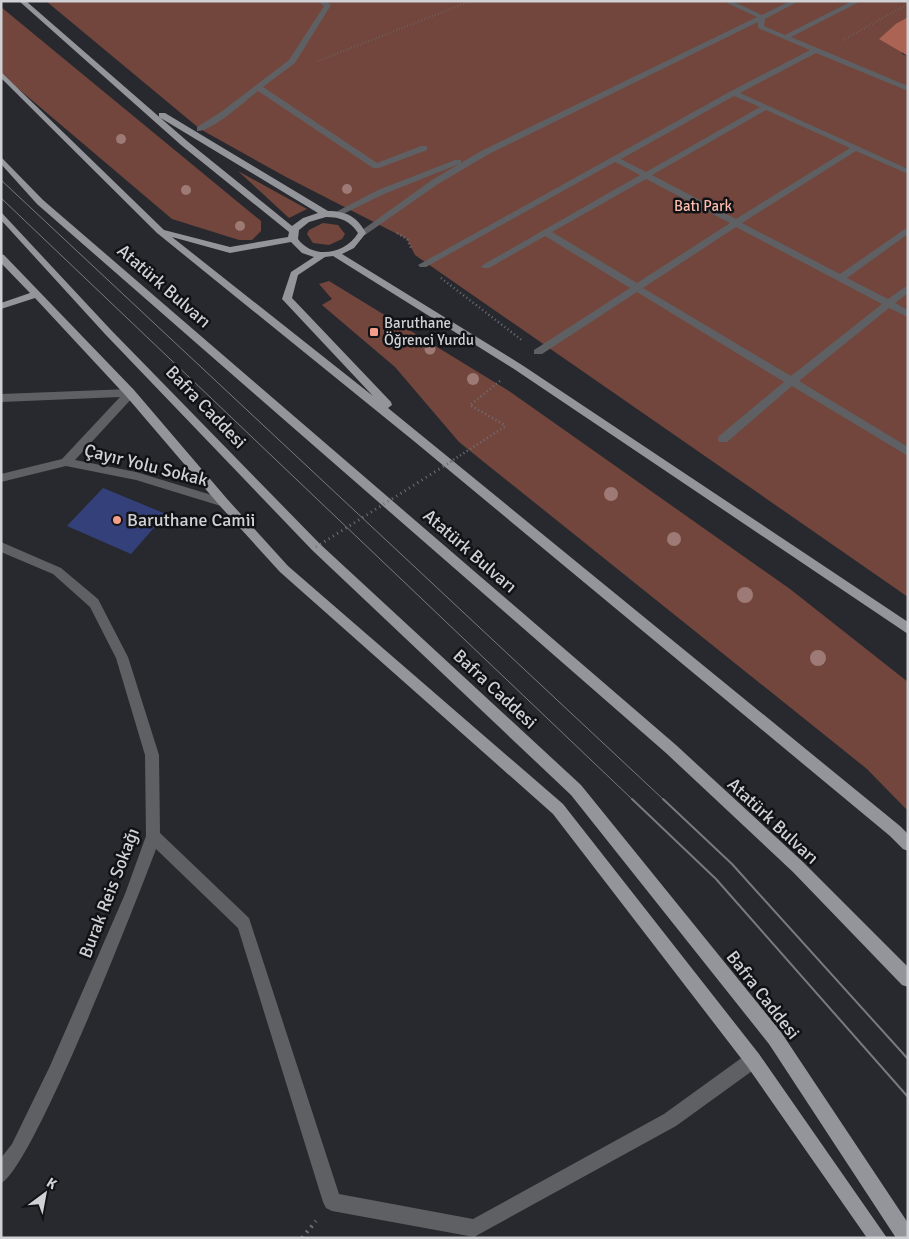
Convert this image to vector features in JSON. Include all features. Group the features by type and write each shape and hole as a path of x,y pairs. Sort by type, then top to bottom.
{"main road":[{"path":"22,1 184,143 293,235 304,250 329,254 518,367 908,629"},
{"path":"1,74 160,231 419,439 888,824 908,844"},
{"path":"134,98 326,214"},
{"name":"Atatürk Bulvarı","path":"1,159 40,202 671,749 798,867 908,978"},
{"path":"160,231 230,250 293,235 305,219 326,214 336,214 355,221 362,233 354,246 329,254 294,274 287,299 419,439"},
{"name":"Bafra Caddesi","path":"1,215 108,332 316,547 576,790 775,1038 907,1238"},
{"path":"1,257 130,393 224,503 284,568 558,809 753,1060 878,1238"},
{"path":"1,306 35,295"}],"street":[{"path":"200,129 259,88 292,61 328,5 321,1"},
{"path":"726,1 762,17"},
{"path":"362,233 434,182 486,152 796,1"},
{"path":"786,38 858,1"},
{"path":"762,17 760,27 908,88"},
{"path":"423,265 734,92 816,50"},
{"path":"259,88 376,166 424,148"},
{"path":"734,92 908,172"},
{"path":"486,266 766,107"},
{"path":"538,352 736,223 856,148"},
{"path":"336,214 381,192 486,152"},
{"path":"615,159 908,314"},
{"path":"840,278 908,230"},
{"path":"545,232 908,452"},
{"path":"723,439 908,288"},
{"path":"1,398 130,393"},
{"path":"66,462 90,438 112,410 130,393"},
{"name":"Çayır Yolu Sokak","path":"1,478 66,462 136,476 224,503"},
{"name":"Burak Reis Sokağı","path":"1,547 57,571 94,603 122,657 152,755 154,836 132,895 56,1072 18,1150 1,1174"},
{"path":"154,836 244,923 332,1202 474,1228 670,1120 753,1060"}],"path":[{"path":"316,62 471,1"},
{"path":"850,44 842,40 908,4"},
{"path":"376,222 407,239 415,258 423,265 538,352"},
{"path":"316,547 506,426 479,408"}],"green space":[{"name":"Batı Park","path":"46,1 908,1 908,17 897,23 902,54 908,56 908,597 415,255 407,239 286,177 200,129"},
{"path":"1,7 261,221 261,231 252,240 239,240 172,219 1,74"},
{"path":"238,171 307,209 289,218"},
{"path":"323,223 338,225 345,234 342,239 329,245 313,243 307,234 309,230"},
{"path":"329,281 509,391 790,589 908,682 908,811 867,769 459,442 395,367 322,305 332,299 319,284"}],"shaded area":[{"path":"908,17 908,56 879,39 897,23"}],"building":[{"name":"Baruthane Camii","path":"103,488 166,514 131,554 67,526"}],"tram line":[{"path":"1,180 664,800"},
{"path":"1,198 633,800"},
{"path":"632,799 716,879 908,1097"},
{"path":"663,799 732,864 908,1059"}],"place":[{"name":"Baruthane Öğrenci Yurdu","path":"374,332"},
{"name":"Baruthane Camii","path":"117,520"}]}
